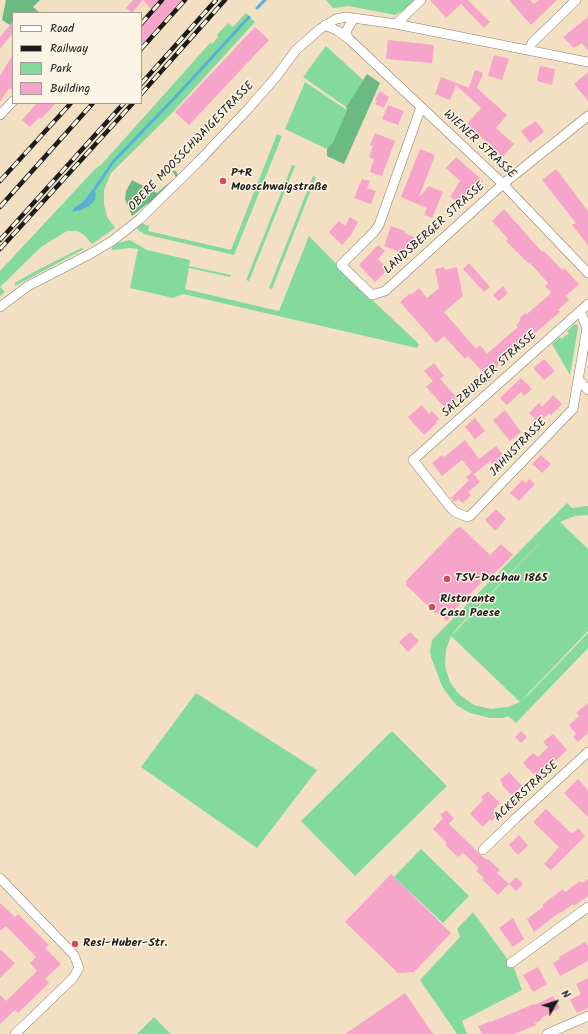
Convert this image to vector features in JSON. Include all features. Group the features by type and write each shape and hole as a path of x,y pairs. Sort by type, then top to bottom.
{"street":[{"path":"396,24 421,0"},
{"path":"528,50 532,43 576,0"},
{"name":"OBERE MOOSSCHWAIGESTRASSE","path":"0,307 28,286 112,241 140,219 198,162 248,109 276,77 296,50 325,26 336,19 346,17 396,24 588,62"},
{"path":"348,39 346,34 347,30 352,20 356,18"},
{"name":"WIENER STRASSE","path":"325,26 338,31 348,39 503,184 588,273"},
{"path":"0,115 12,102"},
{"name":"LANDSBERGER STRASSE","path":"421,107 379,225 342,265 372,295 385,291 503,184 588,116"},
{"name":"SALZBURGER STRASSE","path":"412,460 584,308"},
{"name":"JAHNSTRASSE","path":"412,460 450,507 462,515 470,516 573,410 587,328 584,308"},
{"path":"579,380 588,390"},
{"name":"ACKERSTRASSE","path":"483,850 533,801 588,752"},
{"path":"0,878 74,955 79,968 73,978 15,1034"},
{"path":"511,963 588,907"},
{"path":"547,1034 588,1016"}],"green space":[{"path":"6,0 40,0 33,7 39,12 12,12 12,26 2,20"},
{"path":"326,0 415,0 407,8 395,15 349,6 333,8"},
{"path":"246,13 255,22 172,113 111,173 104,190 104,204 107,217 115,228 92,244 78,231 67,231 41,247 0,287 0,271 95,169 101,165 210,43 212,44 218,37 217,35 228,23 233,27"},
{"path":"326,46 363,80 346,107 303,77"},
{"path":"367,74 380,83 344,164 327,156 327,149 333,142 347,110 346,107"},
{"path":"305,82 347,110 333,142 327,149 285,129"},
{"path":"277,134 282,136 234,255 144,234 137,229 137,226 141,223 149,226 148,231 231,250"},
{"path":"292,165 295,166 249,281 246,280"},
{"path":"172,171 176,171 178,176 154,202 147,204 132,216 125,199 126,191 132,180 157,193 176,177"},
{"path":"313,176 316,177 272,289 269,288"},
{"path":"309,236 368,296 419,344 417,348 183,294 173,298 130,288 138,249 130,248 113,250 111,248 118,243 130,240 147,250 190,260 189,266 231,275 230,277 189,268 185,289 279,311"},
{"path":"81,248 84,249 15,286 15,283 32,273"},
{"path":"0,287 5,292 0,296"},
{"path":"575,324 578,325 578,328 570,375 552,344 560,337 561,339 569,333 567,331"},
{"path":"567,503 572,508 588,506 588,515 575,516 560,522 588,549 588,631 522,700 588,633 588,648 516,723 508,716 504,718 490,718 470,713 456,705 442,686 431,657 430,651 432,640","holes":["558,524 453,634 452,634 460,625","451,636 520,702 507,707 491,709 474,705 459,694 450,682 445,666 446,650"]},
{"path":"196,693 317,770 257,848 141,767"},
{"path":"392,731 447,786 355,876 301,821"},
{"path":"421,849 469,896 443,923 394,877"},
{"path":"473,912 514,968 522,990 462,1021 467,1034 457,1034 420,980 460,937 457,929"},
{"path":"154,1017 171,1034 137,1034"}],"water":[{"path":"92,190 96,193 95,200 89,206 72,212 74,208 83,202"}],"building":[{"path":"133,0 143,0 133,12 126,8"},
{"path":"143,0 181,0 142,44 142,25 154,12"},
{"path":"430,0 468,0 490,22 484,28 461,4 446,18"},
{"path":"509,0 530,0 534,4 539,0 557,0 531,25"},
{"path":"588,17 588,50 582,43 574,48 563,37"},
{"path":"12,22 12,34 0,49 0,37"},
{"path":"255,27 269,40 189,125 175,112"},
{"path":"388,40 434,45 432,63 386,59"},
{"path":"494,55 509,59 502,80 488,76"},
{"path":"12,56 12,90 9,88 0,102 0,76"},
{"path":"540,66 555,69 552,85 537,81"},
{"path":"475,70 483,73 477,88 507,115 496,128 514,144 503,157 467,124 481,108 456,85 450,100 435,94 441,77 469,88"},
{"path":"588,72 588,101 574,84"},
{"path":"380,91 389,97 384,108 375,104 377,101 375,100"},
{"path":"36,104 55,104 41,119 39,117 30,127 22,120"},
{"path":"388,105 404,111 398,125 382,119"},
{"path":"536,121 544,132 530,143 521,131"},
{"path":"375,133 395,141 382,176 370,172 374,159 369,157 373,146 370,145"},
{"path":"420,149 435,155 419,197 429,186 443,192 432,218 424,215 427,208 401,197"},
{"path":"456,157 483,181 473,192 470,189 461,204 450,197 460,181 446,168"},
{"path":"556,169 588,211 588,245 572,225 576,223 542,180"},
{"path":"362,179 370,181 367,188 376,191 371,204 354,198"},
{"path":"504,209 542,252 544,251 562,270 564,268 579,284 566,296 569,300 558,310 560,312 497,365 498,366 489,375 492,379 485,385 478,377 483,372 468,356 465,359 444,336 436,343 400,302 410,293 411,295 419,288 427,298 439,288 435,269 444,267 445,270 457,267 463,296 444,312 476,349 480,345 487,354 518,327 516,325 521,320 519,318 526,313 527,314 551,292 545,286 548,283 530,263 529,264 506,241 508,239 492,221"},
{"path":"350,217 358,222 351,235 342,245 329,232 339,221 345,226"},
{"path":"391,226 405,231 404,233 414,237 407,255 384,246"},
{"path":"378,245 385,251 378,259 388,269 375,282 359,265"},
{"path":"469,263 490,287 484,292 463,269"},
{"path":"503,286 508,293 499,301 493,295"},
{"path":"544,359 555,371 544,380 533,368"},
{"path":"434,363 444,376 440,379 458,399 446,409 426,387 433,381 424,371"},
{"path":"521,378 532,389 524,396 521,392 507,405 500,398"},
{"path":"553,395 562,404 551,415 549,413 539,423 529,413 539,403 542,407"},
{"path":"422,405 429,414 432,411 439,419 436,421 437,423 424,435 408,417"},
{"path":"505,410 521,432 510,441 493,420"},
{"path":"475,418 485,431 475,439 465,427"},
{"path":"465,440 479,459 496,446 507,460 496,468 490,461 474,474 480,482 468,492 471,495 463,503 458,499 454,502 451,498 469,480 466,477 472,472 462,460 442,476 432,463 442,455 444,457"},
{"path":"541,455 551,464 542,473 532,464"},
{"path":"529,479 535,484 519,501 510,493 522,480 526,483"},
{"path":"496,509 506,519 495,531 485,520"},
{"path":"461,527 490,555 501,544 513,555 491,577 489,575 451,613 452,615 447,621 436,612 435,613 406,585 406,581 457,528"},
{"path":"410,632 419,641 408,652 399,642"},
{"path":"588,703 588,733 578,742 573,737 576,734 569,725 579,716 576,713"},
{"path":"521,731 527,737 521,743 515,737"},
{"path":"553,734 567,750 537,778 523,763 533,753 538,757 548,747 543,742"},
{"path":"509,772 522,786 513,794 510,794 501,784 502,783 500,780"},
{"path":"578,779 588,790 588,817 564,793"},
{"path":"488,791 500,803 493,810 497,815 492,821 490,819 483,827 470,814 483,800 481,797"},
{"path":"546,809 572,834 578,828 585,836 551,870 544,864 559,847 533,822"},
{"path":"446,810 454,818 449,824 479,854 487,860 488,859 500,870 497,873 509,884 498,895 476,871 479,868 463,853 458,857 445,845 447,843 433,829 443,818 440,815"},
{"path":"519,835 528,845 518,855 509,845"},
{"path":"391,874 451,933 414,972 398,973 345,922"},
{"path":"516,877 523,884 516,891 509,884"},
{"path":"588,879 588,896 574,906 573,904 561,913 560,912 534,932 527,919 543,907 543,904 563,889 565,892 580,881 582,883"},
{"path":"0,903 15,917 18,914 49,945 45,948 61,964 45,979 49,983 18,1013 15,1010 0,1024 0,995 6,1001 37,971 30,963 36,957 6,926 0,931"},
{"path":"513,918 524,939 513,947 499,928"},
{"path":"585,942 588,946 588,961 560,976 553,963 560,959 559,957"},
{"path":"0,949 15,963 0,978"},
{"path":"538,967 547,984 533,992 523,975"},
{"path":"588,978 588,1008 577,1013 570,1000 581,994 576,984"},
{"path":"405,993 433,1034 345,1034"},
{"path":"553,996 560,1008 541,1018 541,1020 535,1023 536,1025 515,1034 482,1034 478,1026 534,1004 535,1005"}],"waterway":[{"path":"257,8 265,0"},
{"path":"92,193 113,162 249,17"}],"railway":[{"path":"142,23 162,0"},
{"path":"142,48 185,0"},
{"path":"142,83 216,0"},
{"path":"142,93 225,0"},
{"path":"0,181 70,104"},
{"path":"0,207 92,104"},
{"path":"0,240 123,104"},
{"path":"0,249 132,104"}],"place":[{"name":"P+R Mooschwaigstraße","path":"223,181"},
{"name":"TSV-Dachau 1865","path":"447,579"},
{"name":"Ristorante Casa Paese","path":"432,607"},
{"name":"Resi-Huber-Str.","path":"75,944"}]}
